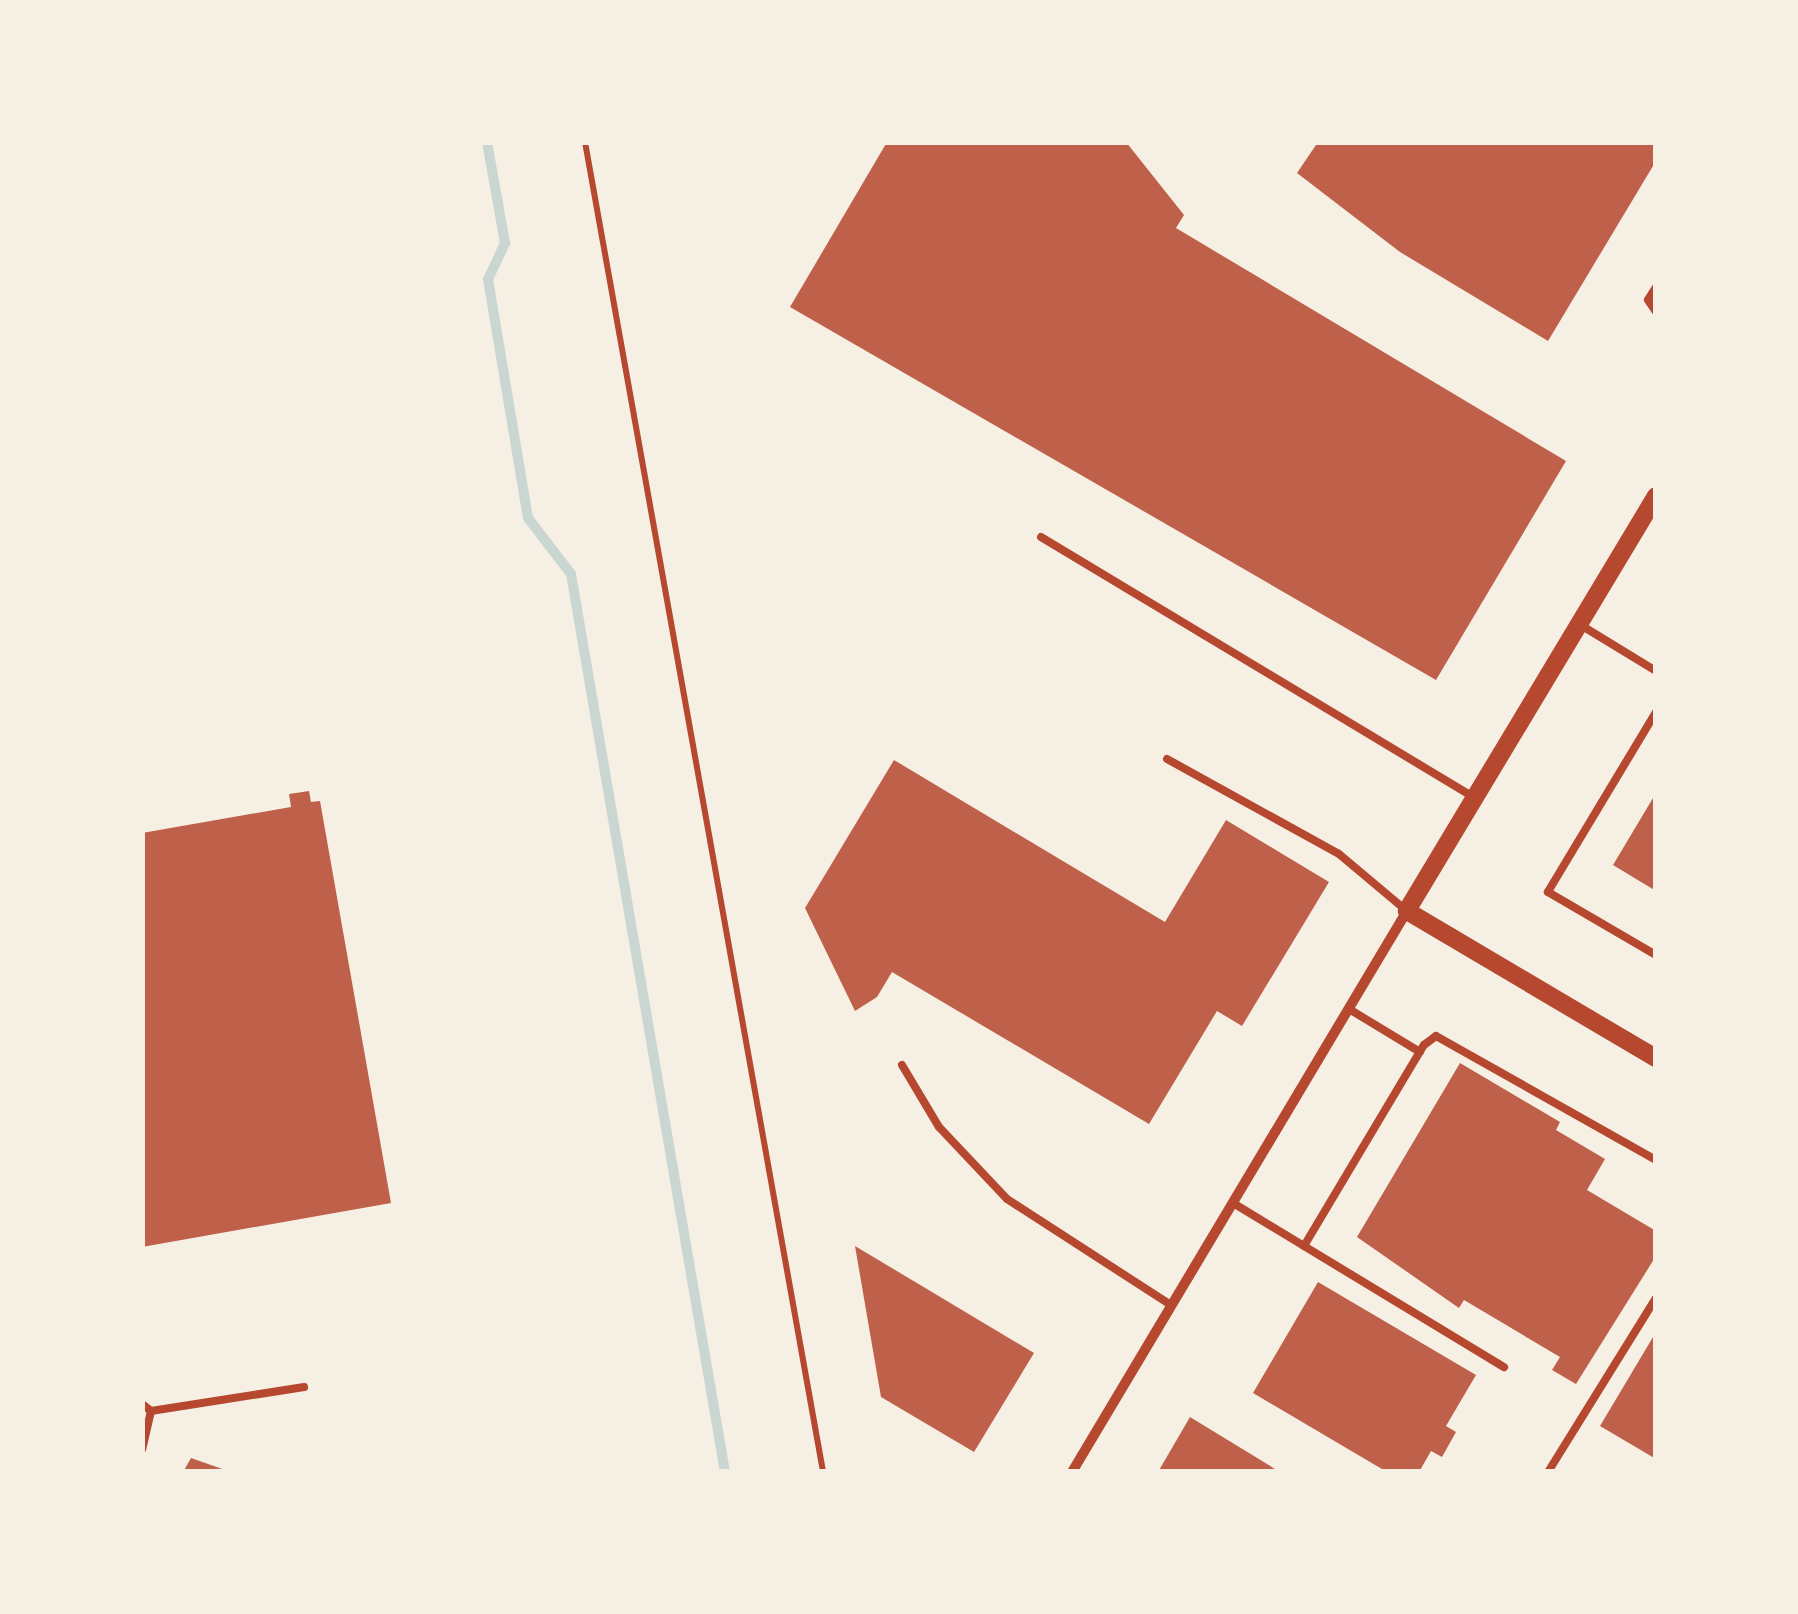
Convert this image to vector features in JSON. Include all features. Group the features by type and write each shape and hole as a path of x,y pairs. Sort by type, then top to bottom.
{"street":[{"path":"1072,1472 1656,496"},
{"path":"1407,912 1656,1058"}],"lane":[{"path":"1656,287 1648,300 1656,312"},
{"path":"1041,537 1475,798"},
{"path":"1579,624 1656,671"},
{"path":"1656,712 1548,892 1656,955"},
{"path":"1167,758 1339,854 1407,912"},
{"path":"1348,1009 1420,1052"},
{"path":"1304,1246 1429,1038 1450,1039 1656,1160"},
{"path":"902,1065 939,1128 1006,1199 1172,1305"},
{"path":"1233,1202 1504,1367"},
{"path":"1548,1472 1656,1298"},
{"path":"142,1404 151,1411 304,1388"},
{"path":"142,1450 151,1411"}],"path":[{"path":"585,142 823,1472"}],"building":[{"path":"887,142 1126,142 1184,215 1176,228 1566,461 1436,680 790,307"},
{"path":"1318,142 1656,142 1656,161 1548,341 1400,252 1297,173"},
{"path":"894,760 1165,922 1226,820 1329,882 1242,1026 1217,1011 1149,1124 892,972 877,997 855,1011 805,908"},
{"path":"309,791 311,802 320,801 391,1203 142,1247 142,833 291,807 289,794"},
{"path":"1656,793 1656,891 1613,865"},
{"path":"1460,1063 1560,1122 1556,1130 1605,1159 1587,1190 1656,1231 1656,1256 1576,1384 1552,1370 1560,1357 1464,1300 1459,1308 1357,1237"},
{"path":"855,1246 1034,1353 974,1452 881,1397"},
{"path":"1318,1282 1476,1375 1446,1426 1456,1432 1442,1457 1431,1451 1419,1472 1387,1472 1253,1393"},
{"path":"1656,1332 1656,1459 1600,1426"},
{"path":"1190,1417 1280,1472 1158,1472"},
{"path":"191,1458 228,1471 183,1472"}],"waterway":[{"path":"487,142 505,243 488,279 528,518 571,574 725,1472"}]}
